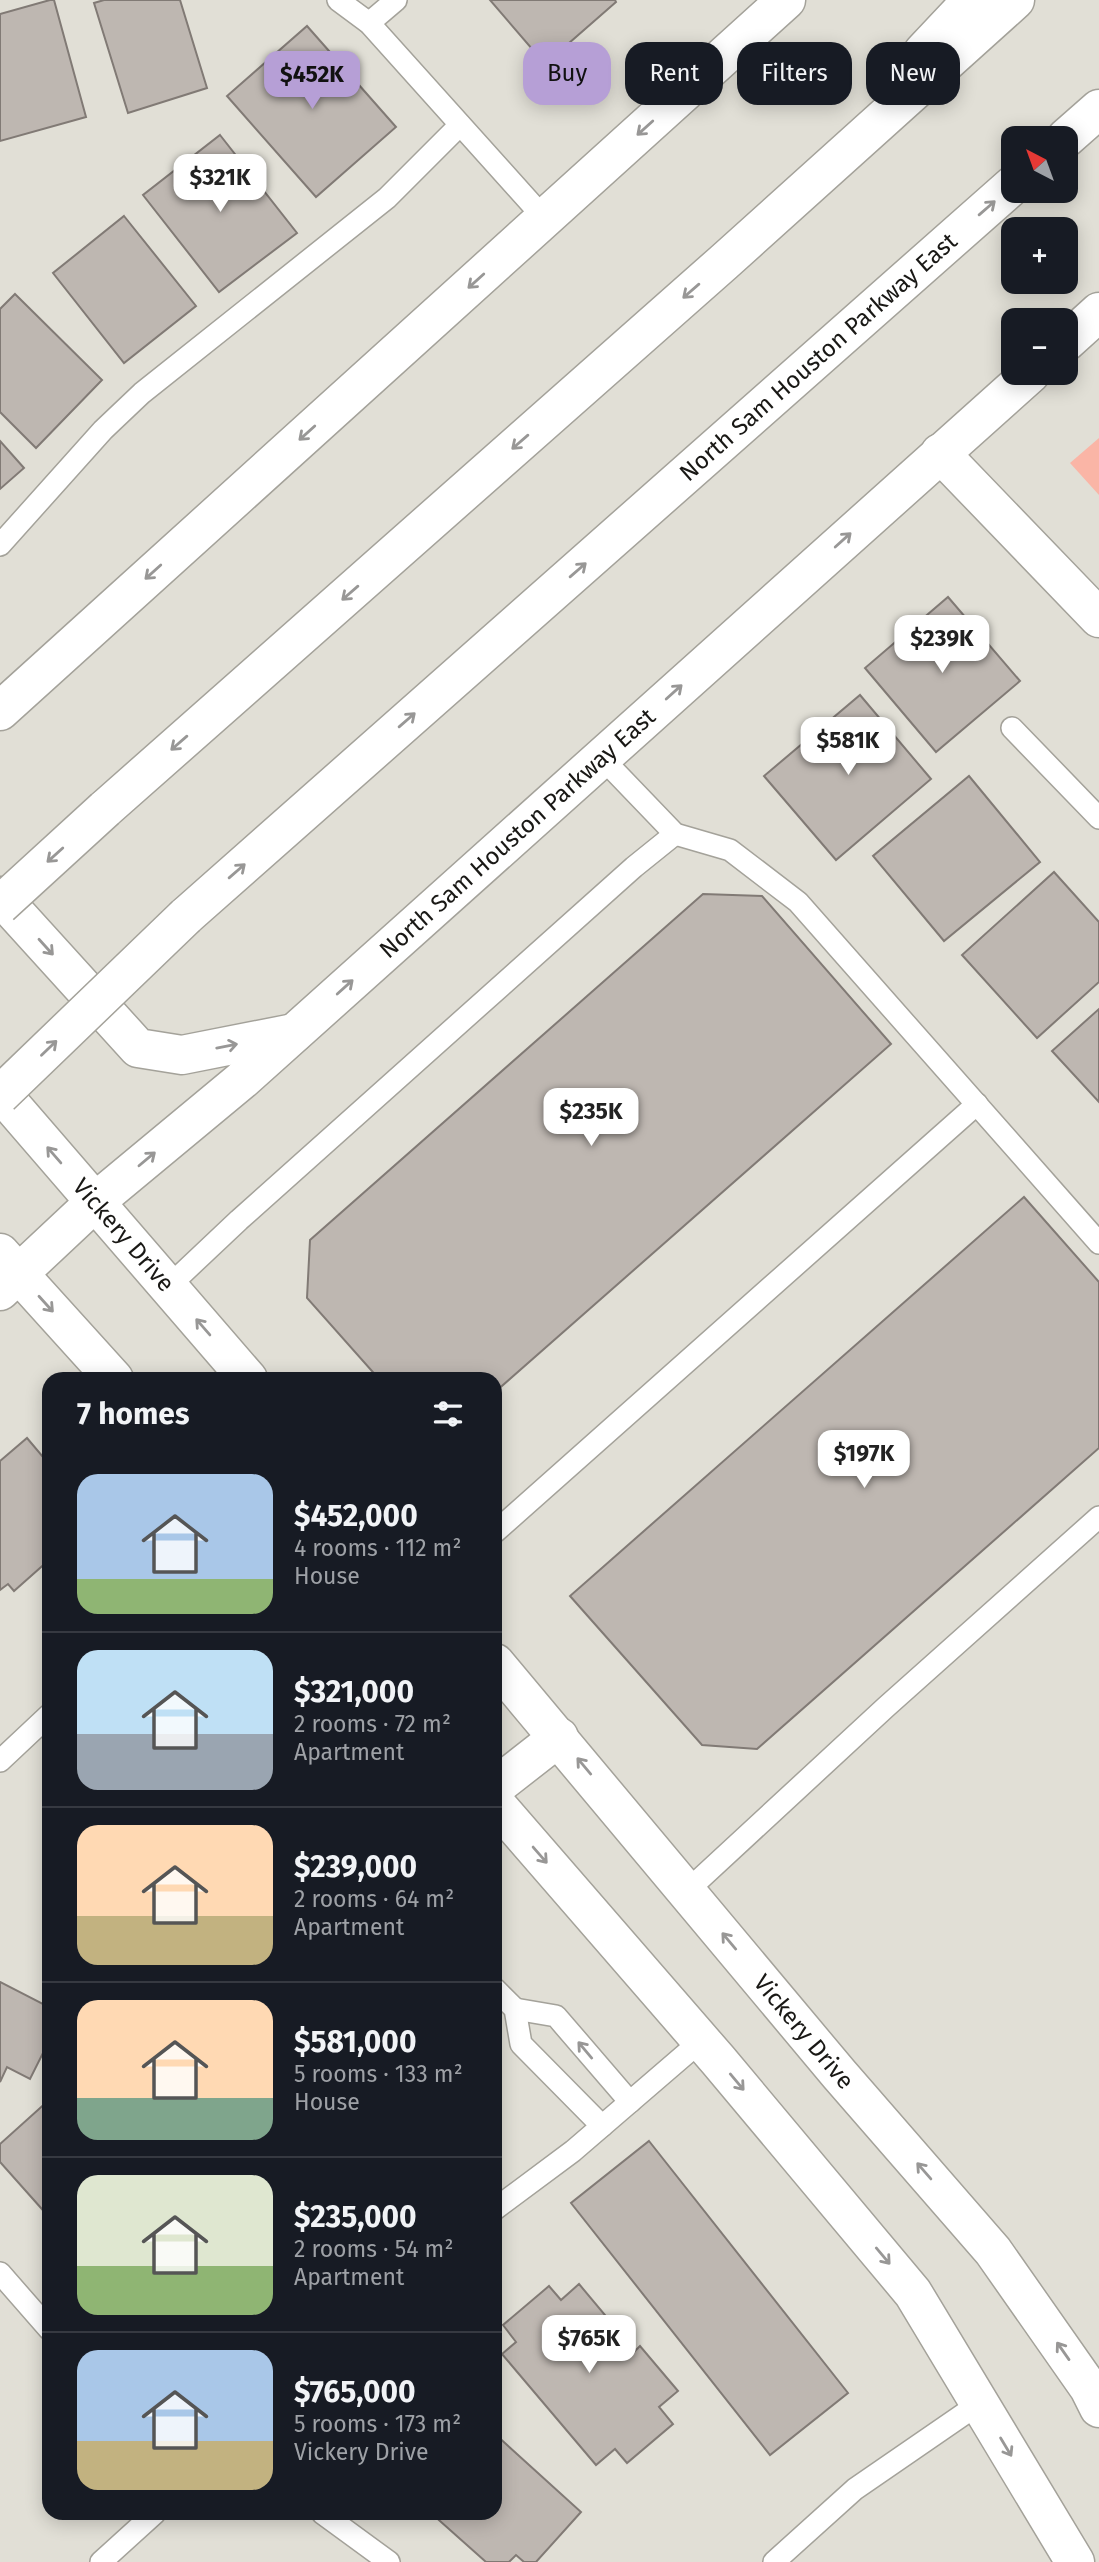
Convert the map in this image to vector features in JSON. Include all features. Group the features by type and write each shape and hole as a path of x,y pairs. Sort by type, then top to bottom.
{"main road":[{"path":"0,711 786,0"},
{"path":"723,262 972,0"},
{"path":"0,905 1015,0"},
{"path":"1078,127 1099,109"},
{"name":"North Sam Houston Parkway East","path":"0,1094 186,916 1001,196"},
{"path":"1078,331 1099,312"},
{"name":"North Sam Houston Parkway East","path":"6,1272 242,1080 1017,385"},
{"path":"940,453 1099,618"},
{"path":"0,896 138,1048 182,1055 294,1033"},
{"name":"Vickery Drive","path":"0,1094 242,1372"},
{"path":"6,1272 107,1372"},
{"name":"Vickery Drive","path":"502,1671 848,2084 993,2250 1099,2408"},
{"path":"502,1782 559,1737"},
{"path":"502,1811 702,2040 914,2293 1075,2562"}],"lane":[{"path":"338,0 369,23 545,219"},
{"path":"369,23 396,0"},
{"path":"0,545 103,430 142,393 387,198 460,124"},
{"path":"1012,728 1099,817"},
{"path":"601,757 675,834 730,850 799,902 1099,1243"},
{"path":"168,1287 239,1220 634,867 675,834"},
{"path":"502,1526 977,1104"},
{"path":"687,1891 886,1707 1099,1517"},
{"path":"0,1761 42,1722"},
{"path":"502,1996 514,2009 521,2044 602,2126"},
{"path":"514,2009 556,2016 629,2102"},
{"path":"502,2204 573,2151 702,2040"},
{"path":"0,2273 42,2321"},
{"path":"774,2562 855,2489 980,2403"},
{"path":"102,2562 147,2520"},
{"path":"332,2520 389,2562"}],"shaded area":[{"path":"1099,438 1099,495 1070,463"}],"building":[{"path":"54,0 86,117 0,141 0,14"},
{"path":"104,0 180,0 207,88 128,113 94,3"},
{"path":"490,0 616,2 570,42 526,42"},
{"path":"307,26 396,127 316,197 227,96"},
{"path":"220,135 297,233 219,292 143,195"},
{"path":"124,216 196,306 124,363 53,273"},
{"path":"15,294 102,380 36,448 0,412 0,309"},
{"path":"0,441 24,468 0,489"},
{"path":"948,597 1020,681 936,752 865,668"},
{"path":"860,695 931,779 836,860 764,776"},
{"path":"969,776 1040,862 944,941 873,856"},
{"path":"1054,872 1099,922 1099,982 1037,1038 962,955"},
{"path":"703,894 762,896 891,1044 502,1386 502,1372 373,1372 307,1298 310,1240"},
{"path":"1099,1009 1099,1102 1052,1051"},
{"path":"1024,1197 1099,1282 1099,1448 757,1749 702,1745 570,1596"},
{"path":"27,1438 42,1456 42,1566 14,1591 8,1584 0,1590 0,1461"},
{"path":"0,1982 42,2003 42,2055 30,2079 7,2067 0,2082"},
{"path":"42,2106 42,2209 0,2162 0,2144"},
{"path":"649,2141 848,2393 770,2455 571,2203"},
{"path":"579,2284 635,2351 640,2346 678,2391 659,2407 673,2424 627,2463 615,2449 596,2465 502,2354 516,2342 503,2325 549,2286 561,2300"},
{"path":"502,2440 581,2512 536,2562 524,2562 516,2555 509,2562 486,2562 439,2520 502,2520"}]}
